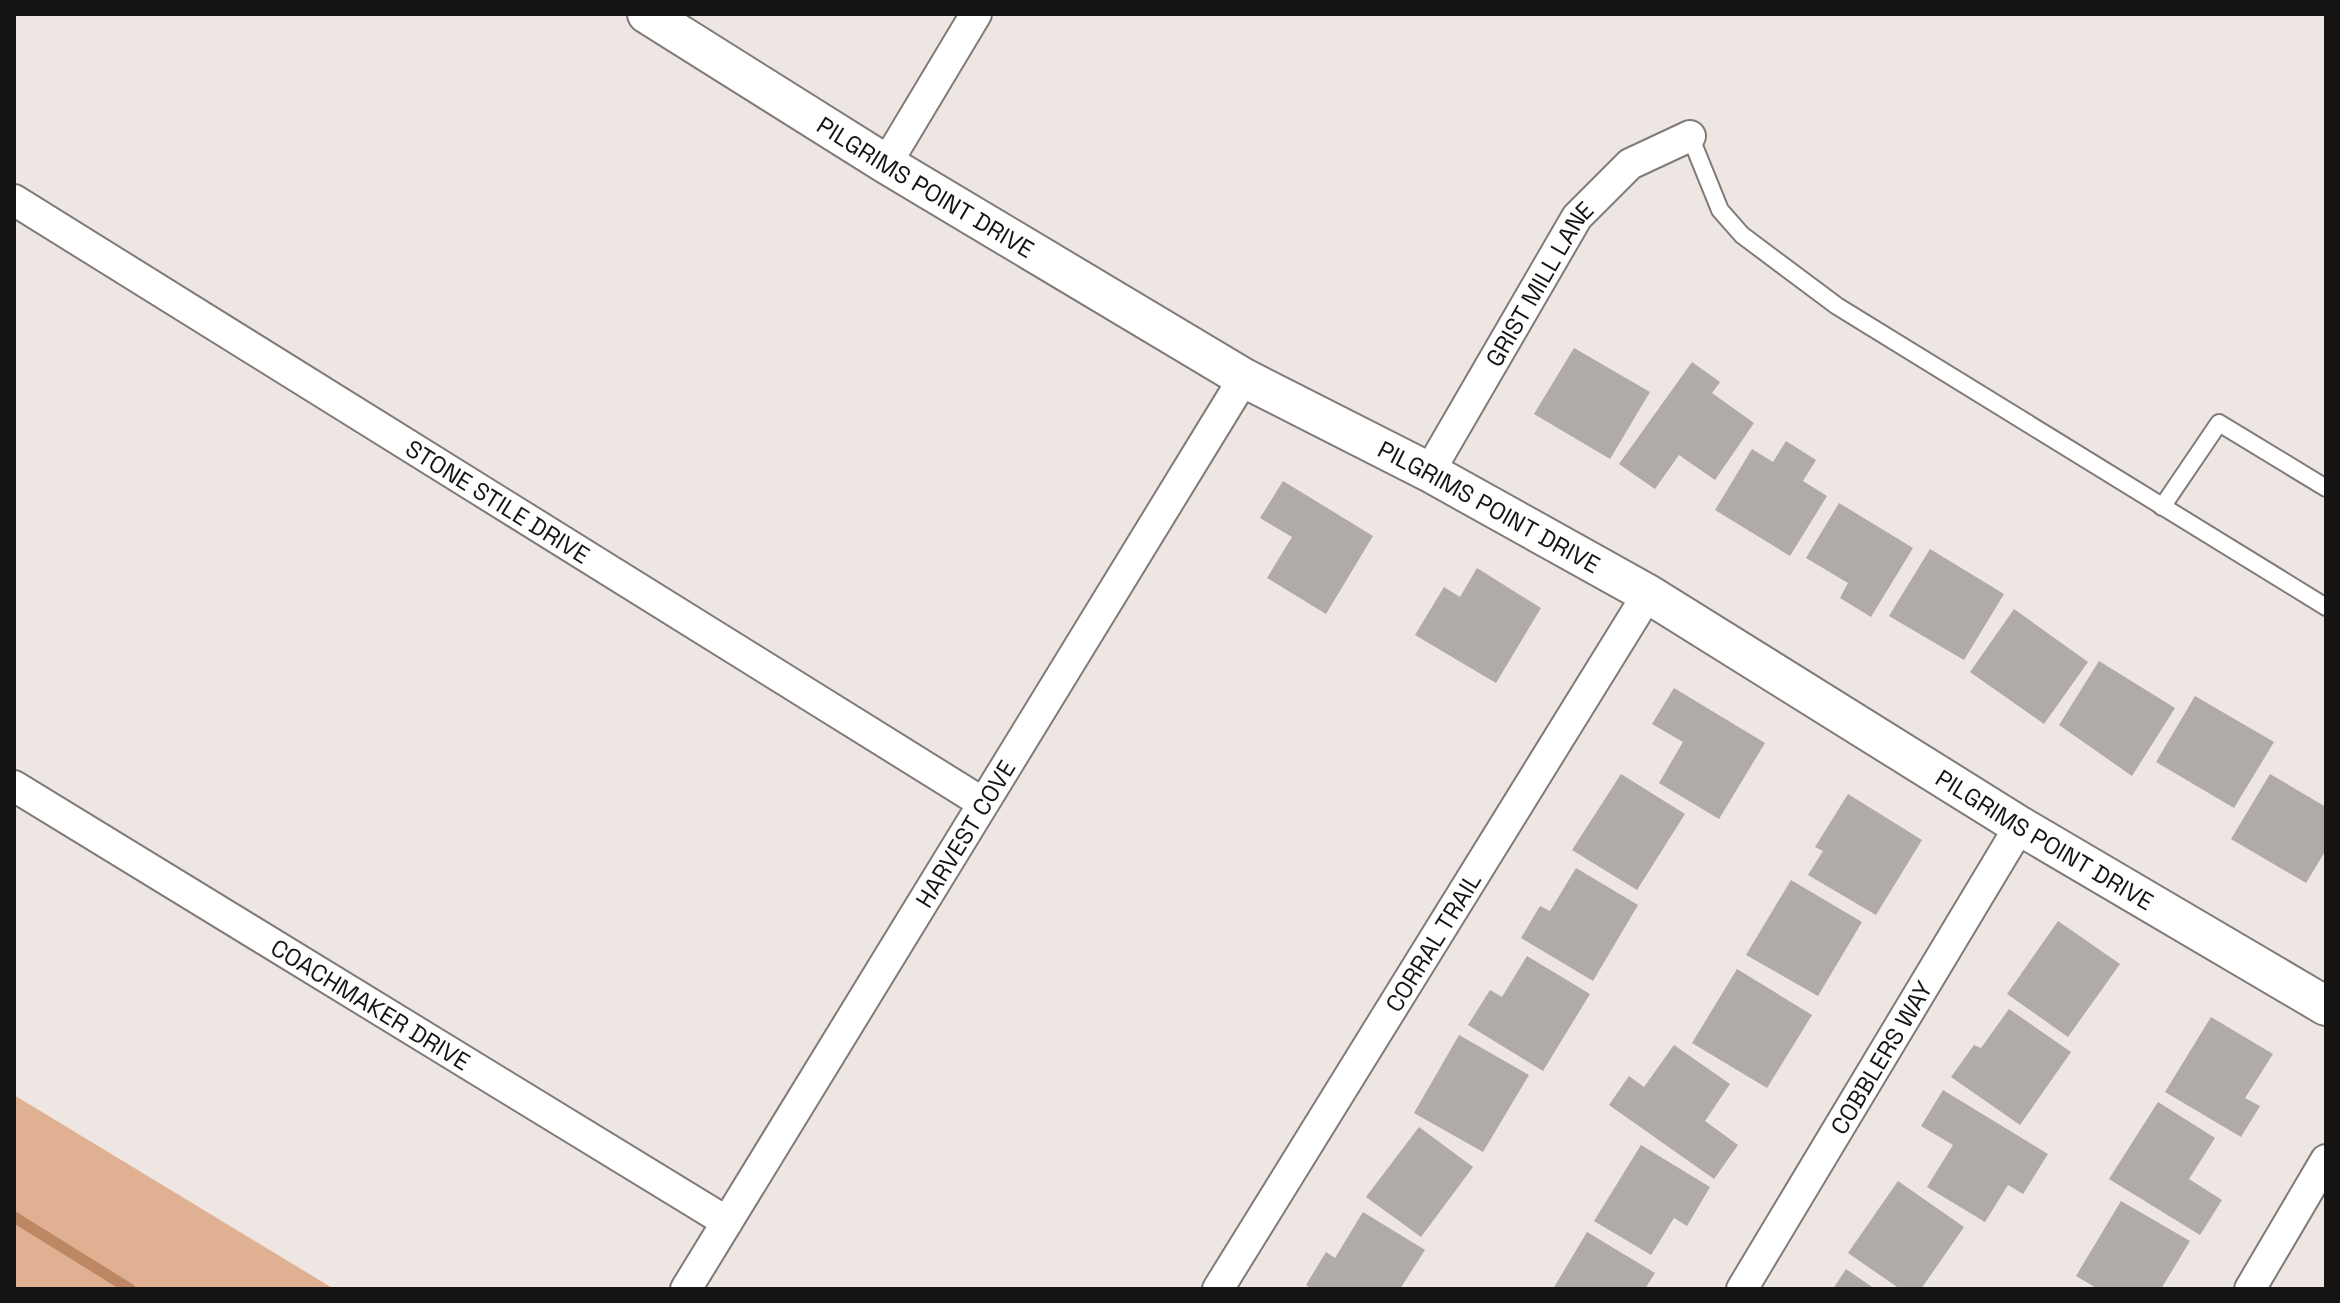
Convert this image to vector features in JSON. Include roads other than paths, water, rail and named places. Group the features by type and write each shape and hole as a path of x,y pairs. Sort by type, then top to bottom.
{"street":[{"name":"PILGRIMS POINT DRIVE","path":"647,14 886,164 1244,378 1429,472 1648,594 2020,826 2326,1006"},
{"path":"886,164 976,14"},
{"name":"GRIST MILL LANE","path":"1429,472 1577,217 1630,164 1690,136"},
{"name":"STONE STILE DRIVE","path":"14,200 983,803"},
{"name":"HARVEST COVE","path":"686,1289 1244,378"},
{"name":"CORRAL TRAIL","path":"1218,1289 1648,594"},
{"name":"COACHMAKER DRIVE","path":"14,786 727,1222"},
{"name":"COBBLERS WAY","path":"1742,1289 2020,826"},
{"path":"2250,1289 2326,1160"}],"lane":[{"path":"1690,136 1720,210 1742,235 1837,306 2326,607"},
{"path":"2162,507 2219,423 2326,488"}],"waterway":[{"path":"14,1217 130,1289"}]}
